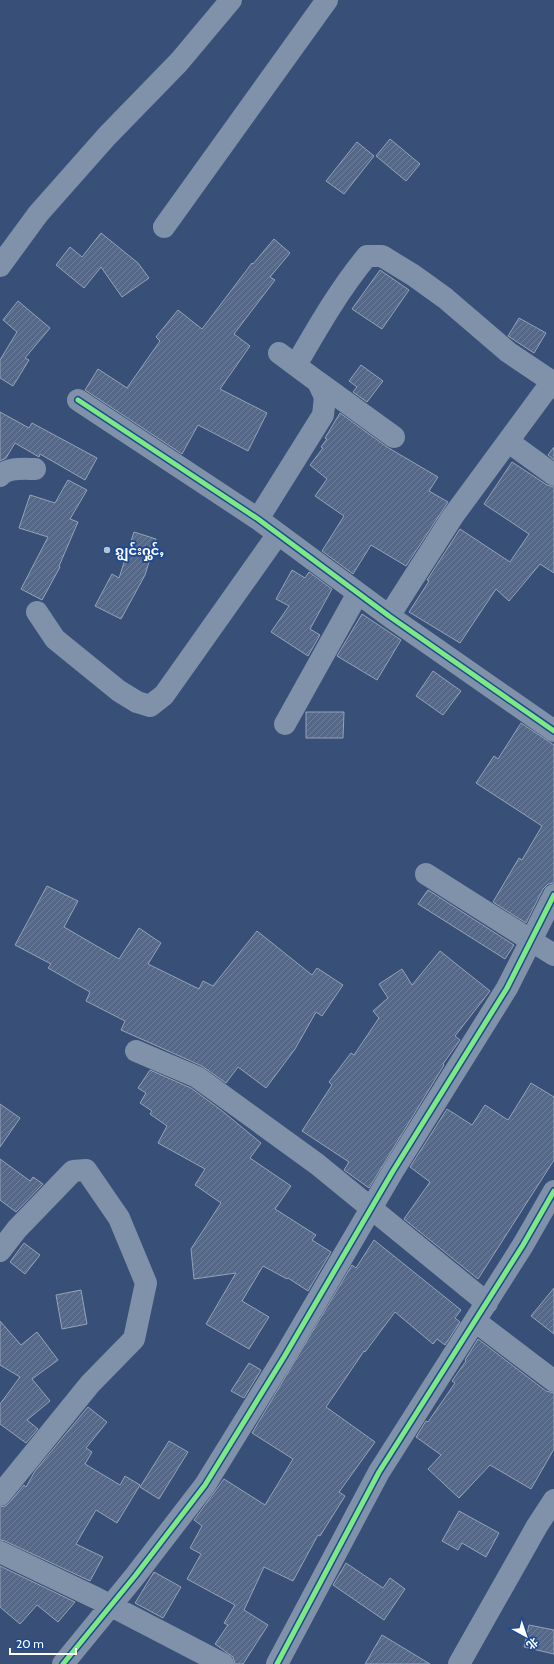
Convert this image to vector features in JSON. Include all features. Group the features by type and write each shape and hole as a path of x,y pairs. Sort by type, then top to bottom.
{"street":[{"path":"0,266 38,214 107,136 179,62 231,0"},
{"path":"164,227 327,0"},
{"path":"389,616 453,516 509,442 545,391 554,384 508,352 446,298 413,275 382,256 367,256 346,281 322,318 287,359 394,437"},
{"path":"258,519 323,415 325,397 318,382"},
{"path":"78,400 258,519 389,616 554,731"},
{"path":"509,442 554,475"},
{"path":"0,476 2,473 14,470 35,469"},
{"path":"37,612 56,639 119,691 137,702 150,706 164,695 278,534"},
{"path":"285,724 358,593"},
{"path":"426,874 554,956"},
{"path":"63,1664 111,1606 205,1485 284,1357 371,1209 507,988 554,895"},
{"path":"136,1051 196,1077 317,1164 487,1303"},
{"path":"0,1251 17,1229 73,1171 86,1170 119,1218 146,1283 134,1340 90,1384 0,1495"},
{"path":"277,1664 379,1472 487,1303 554,1191"},
{"path":"475,1321 554,1381"},
{"path":"458,1664 537,1526 554,1500"},
{"path":"0,1552 111,1606 223,1664"}],"building":[{"path":"390,139 420,164 406,181 376,156"},
{"path":"357,142 374,156 344,194 326,181"},
{"path":"101,233 138,263 149,278 122,297 101,267 84,288 56,265 70,247 82,257"},
{"path":"274,239 290,253 270,277 275,280 234,334 250,346 220,389 267,413 248,451 198,425 182,454 85,390 98,369 127,388 160,341 156,337 178,310 202,329 252,263 253,264"},
{"path":"380,270 409,290 382,329 352,309"},
{"path":"18,301 50,328 25,358 29,360 13,386 0,378 0,360 17,332 3,320"},
{"path":"519,318 546,333 534,353 508,336"},
{"path":"361,365 383,381 367,402 353,392 357,387 349,381"},
{"path":"0,412 29,428 32,423 97,458 85,480 40,454 39,457 15,443 6,458 0,461"},
{"path":"340,413 387,447 438,477 429,491 448,502 406,566 371,545 353,574 322,551 344,516 315,496 327,479 310,465 323,448 321,447 327,439 325,438"},
{"path":"554,447 554,460 548,455"},
{"path":"512,462 547,485 554,487 554,573 540,564 509,601 496,589 460,643 409,612 429,581 427,580 460,529 510,562 529,534 484,504"},
{"path":"68,480 87,490 70,519 78,522 59,566 60,567 42,600 21,589 48,537 19,528 30,495 55,503"},
{"path":"134,532 156,539 145,575 121,619 95,606 112,574 119,578"},
{"path":"292,570 305,578 309,572 332,589 310,629 320,635 308,656 271,632 289,606 276,599"},
{"path":"362,614 401,640 377,680 337,656"},
{"path":"433,671 461,691 443,715 416,696"},
{"path":"306,712 344,712 343,738 306,738"},
{"path":"521,723 554,745 554,883 548,884 543,889 526,923 493,902 519,858 522,860 542,826 476,783 494,756 498,759"},
{"path":"47,886 78,901 64,927 119,959 139,928 161,943 148,964 199,989 203,981 213,986 257,931 312,975 317,968 343,985 322,1016 316,1012 295,1049 266,1088 238,1067 226,1083 202,1066 121,1030 125,1021 86,1001 90,992 48,968 51,964 15,945"},
{"path":"428,890 514,945 505,959 418,904"},
{"path":"440,951 490,991 455,1036 460,1040 443,1064 444,1065 369,1188 344,1170 349,1162 302,1131 332,1085 329,1082 351,1053 354,1055 379,1018 373,1011 388,998 379,984 402,969 412,985"},
{"path":"150,1070 191,1088 221,1110 261,1143 250,1158 291,1186 275,1209 316,1235 312,1240 331,1252 308,1291 288,1278 287,1279 263,1266 242,1301 269,1317 249,1349 206,1324 236,1273 194,1279 191,1249 221,1203 195,1185 205,1169 158,1143 167,1126 150,1114 152,1111 140,1103 146,1093 138,1088"},
{"path":"531,1083 554,1097 554,1160 478,1279 404,1219 430,1182 410,1167 447,1109 472,1125 485,1105 508,1120"},
{"path":"0,1104 20,1118 0,1147"},
{"path":"0,1159 30,1181 33,1177 43,1184 16,1212 0,1200"},
{"path":"374,1240 461,1310 455,1318 460,1322 445,1345 437,1339 433,1344 395,1312 365,1352 364,1351 326,1407 375,1442 339,1492 345,1496 320,1536 318,1535 293,1581 264,1567 244,1610 268,1625 243,1664 235,1664 233,1657 215,1644 228,1625 224,1623 235,1605 187,1579 201,1554 190,1548 202,1526 194,1520 224,1479 265,1505 293,1459 252,1433 352,1265 356,1268"},
{"path":"24,1243 40,1255 25,1274 10,1262"},
{"path":"554,1288 554,1334 531,1316"},
{"path":"81,1290 87,1324 62,1329 56,1295"},
{"path":"0,1321 21,1345 37,1332 58,1360 32,1379 50,1401 27,1420 38,1429 26,1443 0,1424 0,1404 20,1377 0,1365"},
{"path":"478,1339 546,1391 554,1393 554,1449 531,1489 490,1465 459,1498 428,1469 441,1455 416,1437 426,1421 428,1422 455,1383 452,1381 466,1361 465,1360"},
{"path":"249,1363 261,1370 244,1398 231,1391"},
{"path":"88,1407 107,1422 86,1448 92,1452 85,1464 120,1485 125,1476 140,1485 117,1523 96,1510 76,1544 103,1557 90,1581 0,1540 0,1507 9,1503 24,1485 26,1487 35,1471"},
{"path":"169,1441 188,1452 159,1499 140,1487"},
{"path":"459,1511 499,1533 486,1557 462,1543 458,1550 442,1541"},
{"path":"346,1563 383,1588 390,1578 405,1589 384,1620 333,1585"},
{"path":"0,1566 75,1602 58,1622 37,1605 20,1624 0,1607"},
{"path":"154,1572 181,1587 163,1618 135,1603"},
{"path":"529,1625 554,1630 554,1654 524,1647"},
{"path":"382,1635 430,1664 365,1664"}],"cycle path":[{"path":"78,400 258,519 389,616 554,731"},
{"path":"63,1664 135,1576 205,1485 284,1357 393,1171 507,988 554,895"},
{"path":"277,1664 379,1472 523,1245 554,1191"}],"place":[{"name":"ၵျွင်းႁွင်ႇ","path":"107,550"}]}
